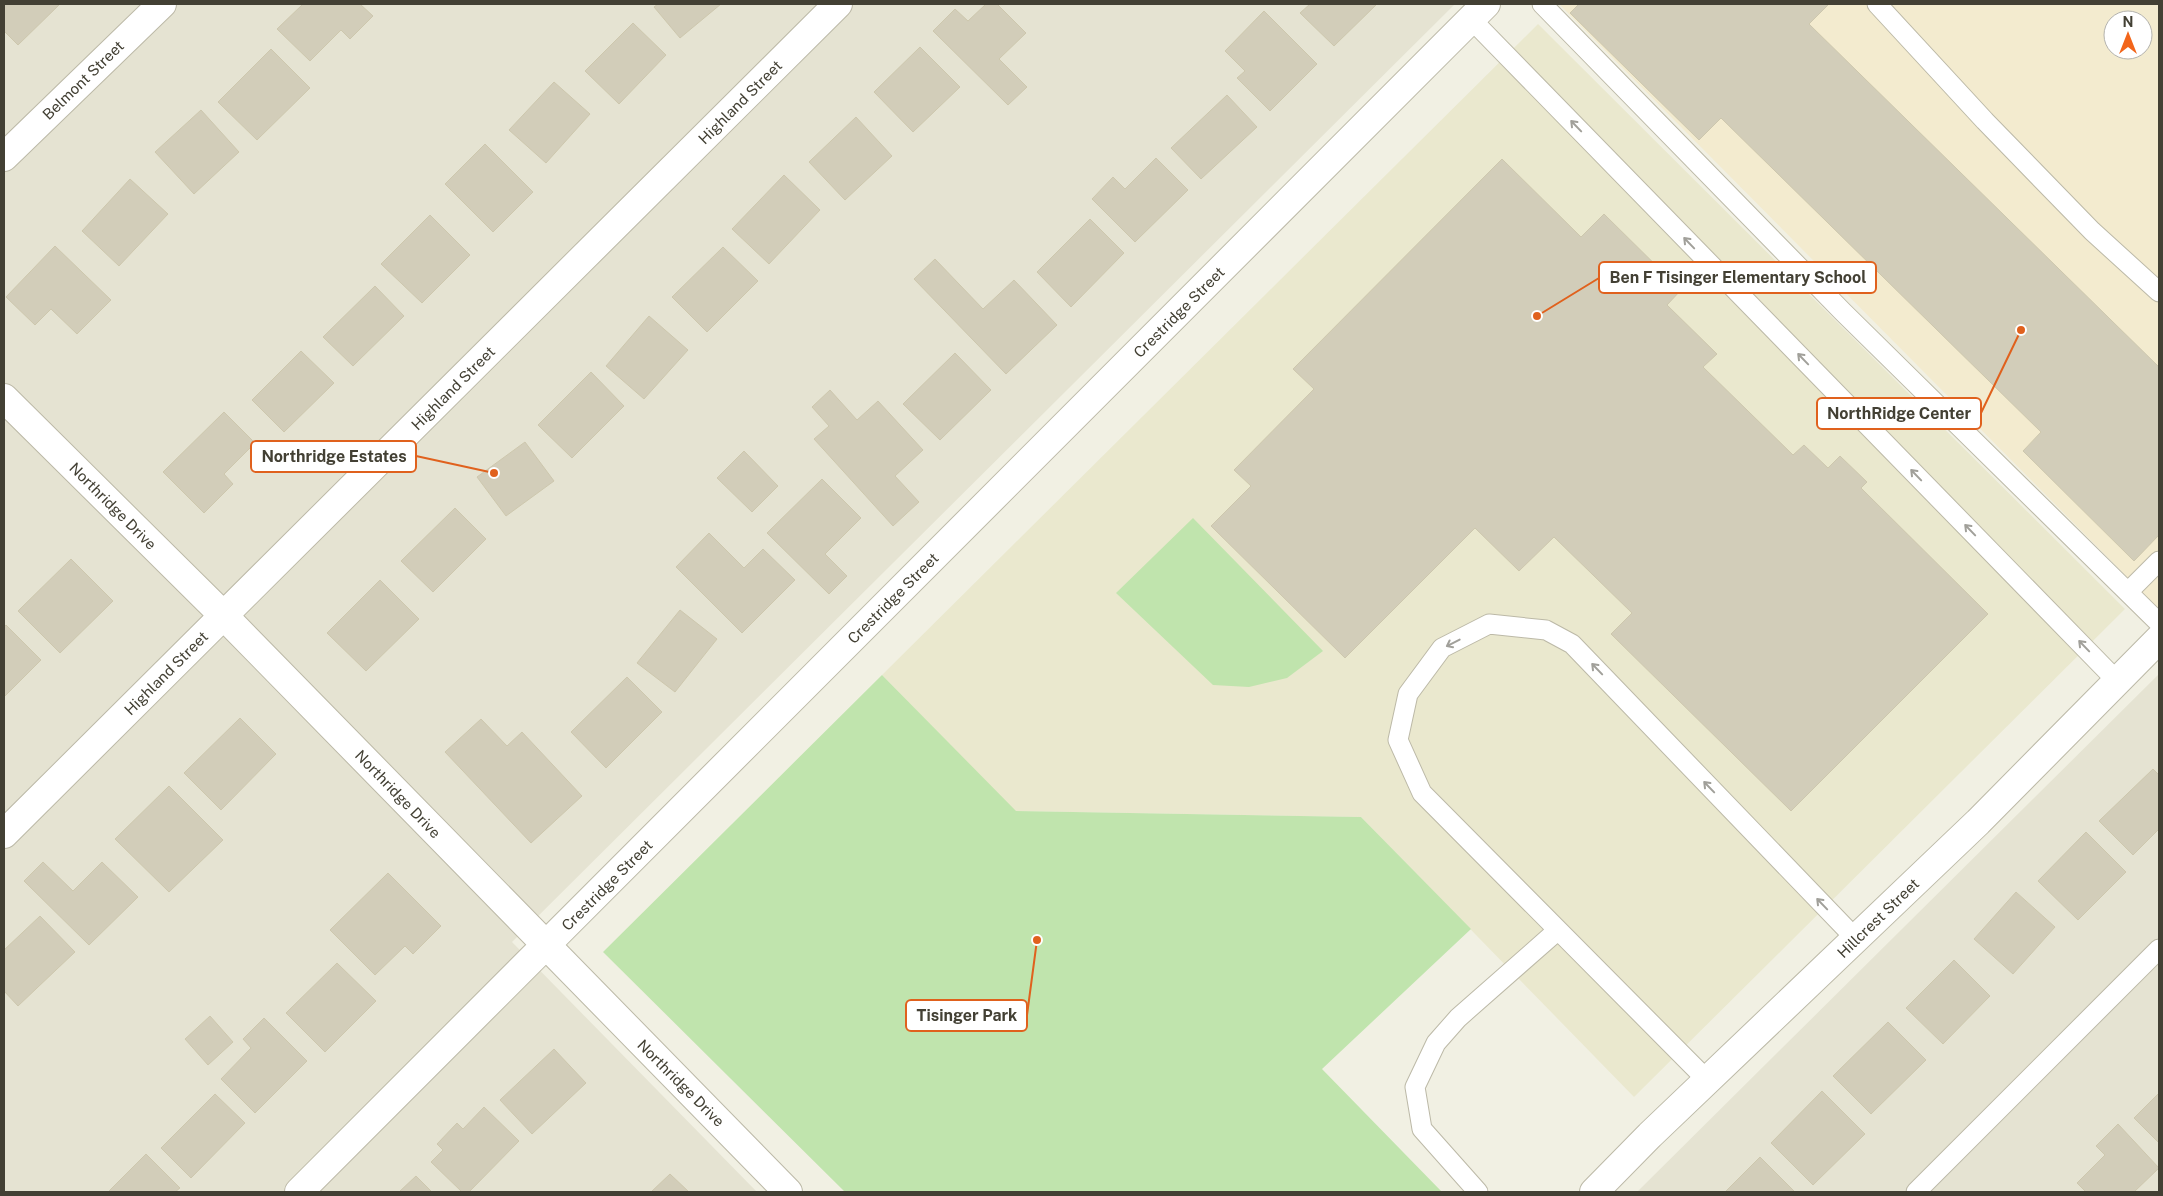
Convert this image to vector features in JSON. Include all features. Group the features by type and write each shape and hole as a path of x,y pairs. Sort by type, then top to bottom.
{"street":[{"name":"Belmont Street","path":"4,156 162,4"},
{"name":"Highland Street","path":"4,834 838,4"},
{"name":"Crestridge Street","path":"299,1192 1478,11"},
{"name":"Northridge Drive","path":"4,398 224,616 788,1192"},
{"name":"Hillcrest Street","path":"1594,1192 1707,1080 1978,822 2159,639"}],"lane":[{"path":"1542,4 1843,312 2159,623"},
{"path":"1877,4 1985,122 2092,230 2158,289"},
{"path":"1478,11 2117,681"},
{"path":"2128,592 2159,561"},
{"path":"1707,1080 1422,793 1398,740 1408,694 1442,648 1489,624 1546,630 1572,644 1856,939"},
{"path":"1478,1192 1422,1129 1415,1087 1436,1043 1458,1018 1558,930"},
{"path":"1916,1192 2159,949"}],"shaded area":[{"path":"4,4 1455,4 512,942 757,1192 4,1192"},
{"path":"1559,4 2159,4 2159,609"},
{"path":"1538,24 2125,609 1634,1097 1361,817 1015,811 882,675"},
{"path":"2159,674 2159,1192 1637,1192"}],"green space":[{"path":"1193,518 1323,651 1287,678 1249,687 1213,685 1116,593"},
{"path":"882,675 1016,811 1361,817 1471,929 1322,1069 1442,1192 845,1192 603,952"}],"building":[{"path":"4,4 60,4 18,45 4,31"},
{"path":"303,4 360,4 373,16 350,39 341,30 310,61 277,29"},
{"path":"658,4 721,4 680,38 654,7"},
{"path":"986,4 997,4 1026,33 999,59 1027,87 1008,105 933,31 955,9 968,21"},
{"path":"1310,4 1377,4 1334,46 1300,13"},
{"path":"1579,4 1829,4 1809,24 2159,367 2159,535 2134,561 2023,451 2041,432 1721,118 1699,140 1570,13"},
{"path":"1264,11 1317,64 1270,111 1237,78 1245,71 1225,51"},
{"path":"633,23 666,55 619,104 585,71"},
{"path":"920,47 960,87 913,132 874,92"},
{"path":"271,49 310,88 257,140 218,102"},
{"path":"554,82 590,114 546,163 509,130"},
{"path":"1227,95 1257,127 1201,179 1171,148"},
{"path":"201,110 239,152 194,194 155,152"},
{"path":"856,117 892,156 845,200 809,162"},
{"path":"485,144 533,192 493,232 445,184"},
{"path":"1156,158 1188,190 1135,242 1092,199 1113,177 1125,189"},
{"path":"1502,159 1581,237 1604,214 1681,290 1667,305 1717,354 1703,367 1793,455 1804,445 1828,468 1840,456 1867,482 1861,488 1988,614 1791,811 1611,634 1632,613 1554,537 1519,571 1475,528 1345,658 1211,526 1251,486 1234,470 1314,389 1293,369"},
{"path":"784,175 820,210 769,264 732,229"},
{"path":"130,179 168,214 119,266 82,231"},
{"path":"430,215 470,255 422,303 381,264"},
{"path":"1090,219 1124,253 1071,307 1037,272"},
{"path":"55,246 111,300 77,334 51,309 35,325 6,297"},
{"path":"723,247 758,281 707,332 672,297"},
{"path":"935,259 983,309 1014,280 1057,325 1006,374 914,279"},
{"path":"375,286 404,316 353,366 323,337"},
{"path":"649,316 688,350 644,399 606,366"},
{"path":"301,351 334,383 284,432 252,400"},
{"path":"955,353 991,390 940,440 903,404"},
{"path":"591,372 624,406 572,458 538,425"},
{"path":"830,390 857,420 878,401 923,450 895,476 919,502 893,526 814,439 829,426 812,407"},
{"path":"224,412 255,443 224,474 233,484 204,513 163,472"},
{"path":"525,442 554,481 506,516 477,477"},
{"path":"744,451 778,486 752,512 717,478"},
{"path":"822,479 861,518 825,554 847,576 829,594 767,533"},
{"path":"455,508 486,539 433,592 401,561"},
{"path":"709,533 744,568 763,549 795,580 742,633 676,567"},
{"path":"71,559 113,601 60,653 18,611"},
{"path":"380,580 419,619 366,671 327,633"},
{"path":"680,610 717,639 675,692 637,663"},
{"path":"6,625 41,660 4,697 4,627"},
{"path":"627,677 662,712 606,768 571,732"},
{"path":"240,718 276,754 221,810 184,773"},
{"path":"481,719 507,746 522,732 582,796 531,843 445,752"},
{"path":"2153,769 2159,775 2159,829 2133,855 2099,821"},
{"path":"169,786 223,840 169,892 115,839"},
{"path":"2086,832 2126,872 2078,920 2038,881"},
{"path":"43,862 73,891 102,862 138,897 89,945 24,881"},
{"path":"388,873 441,926 413,954 405,946 375,975 330,930"},
{"path":"2016,892 2055,927 2013,974 1974,939"},
{"path":"40,916 75,952 18,1006 4,991 4,950"},
{"path":"1954,960 1990,996 1943,1044 1906,1008"},
{"path":"337,963 376,1001 325,1052 286,1013"},
{"path":"210,1016 233,1042 208,1065 185,1039"},
{"path":"264,1018 307,1061 255,1113 221,1079 251,1048 243,1039"},
{"path":"1888,1022 1926,1060 1871,1114 1833,1076"},
{"path":"554,1049 586,1083 532,1134 500,1100"},
{"path":"1822,1091 1865,1134 1813,1185 1771,1143"},
{"path":"2159,1093 2159,1143 2134,1118"},
{"path":"215,1094 245,1123 191,1178 161,1148"},
{"path":"484,1107 519,1141 469,1192 462,1192 431,1162 443,1150 437,1144 457,1123 463,1129"},
{"path":"2118,1124 2159,1168 2134,1192 2086,1192 2077,1183 2105,1155 2096,1146"},
{"path":"146,1154 180,1188 175,1192 108,1192"},
{"path":"1760,1157 1795,1192 1725,1192"},
{"path":"670,1174 689,1192 651,1192"},
{"path":"416,1176 432,1192 399,1192"}],"place":[{"name":"Ben F Tisinger Elementary School","path":"1537,316"},
{"name":"NorthRidge Center","path":"2021,330"},
{"name":"Northridge Estates","path":"494,473"},
{"name":"Tisinger Park","path":"1037,940"}]}
